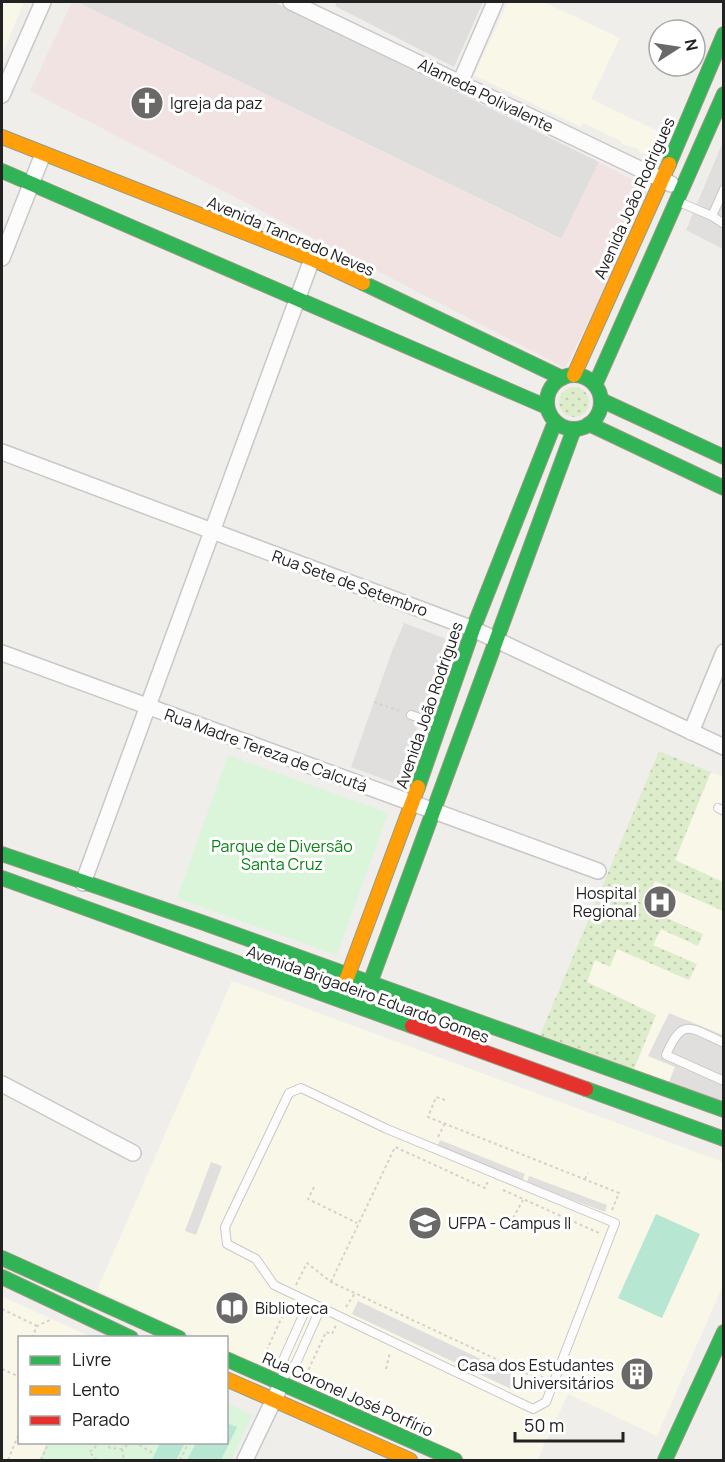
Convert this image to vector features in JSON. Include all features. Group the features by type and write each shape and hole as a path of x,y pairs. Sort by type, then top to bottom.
{"street":[{"path":"2,95 44,2"},
{"name":"Alameda Polivalente","path":"291,2 322,8 460,83 662,179 679,195"},
{"path":"460,83 495,2"},
{"name":"Avenida João Rodrigues","path":"568,376 662,179 723,34"},
{"path":"595,385 679,195 721,108 723,93"},
{"name":"Avenida Tancredo Neves","path":"2,137 312,259 568,376"},
{"path":"2,258 43,154"},
{"path":"2,171 547,407"},
{"path":"83,883 312,259"},
{"path":"568,376 587,378 595,385 601,400 600,410 590,424 574,429 555,422 547,407 549,390 568,376"},
{"path":"601,400 723,458"},
{"name":"Avenida João Rodrigues","path":"338,1000 412,804 473,629 555,422"},
{"path":"590,424 723,488"},
{"path":"360,1008 574,429"},
{"name":"Rua Sete de Setembro","path":"2,452 473,629 723,747"},
{"path":"691,732 723,652"},
{"name":"Rua Madre Tereza de Calcutá","path":"2,653 598,871"},
{"name":"Avenida Brigadeiro Eduardo Gomes","path":"2,854 656,1081 723,1110"},
{"name":"Avenida Brigadeiro Eduardo Gomes","path":"2,878 723,1139"},
{"path":"189,947 201,922"},
{"path":"364,931 385,940"},
{"path":"465,1046 475,1020"},
{"path":"2,1084 133,1153"},
{"path":"2,1258 175,1336"},
{"path":"2,1277 127,1336"},
{"path":"665,1461 722,1340"},
{"name":"Rua Coronel José Porfírio","path":"228,1360 282,1380 298,1391 455,1461"},
{"path":"228,1380 411,1461"},
{"path":"245,1461 275,1400 282,1380"}],"lane":[{"path":"712,216 723,189"},
{"path":"679,195 723,224"},
{"path":"411,715 439,724"},
{"path":"723,1042 692,1029 686,1029 675,1035 665,1059 723,1081"},
{"path":"301,1088 387,1130 615,1223 546,1402 533,1409 291,1293 274,1285 256,1259 227,1244 225,1227 289,1094 301,1088"},
{"path":"282,1380 284,1358 309,1302"},
{"path":"282,1380 296,1363 321,1307"}],"path":[{"path":"374,702 411,715"},
{"path":"445,1100 436,1097 428,1117 619,1192"},
{"path":"332,1281 357,1223 395,1147 485,1188 487,1183 601,1234"},
{"path":"585,1179 588,1173"},
{"path":"314,1186 309,1198 357,1223"},
{"path":"513,1218 523,1199"},
{"path":"258,1372 291,1293 307,1263 332,1281 541,1380"},
{"path":"379,1304 381,1298"},
{"path":"2,1309 37,1326"},
{"path":"34,1336 37,1326 53,1317"},
{"path":"298,1391 326,1332 332,1334"},
{"path":"2,1376 3,1370 18,1377"},
{"path":"8,1460 18,1436"},
{"path":"41,1461 49,1444"},
{"path":"97,1444 89,1452 97,1461"},
{"path":"105,1444 110,1448 122,1449 131,1444"},
{"path":"135,1444 153,1453"},
{"path":"180,1461 188,1444"},
{"path":"122,1449 124,1461"}],"shaded area":[{"path":"2,2 24,2 2,55"},
{"path":"72,2 77,2 561,239 599,162 648,188 617,266 565,368 30,91"},
{"path":"77,2 274,2 599,162 562,239"},
{"path":"337,2 483,2 454,67 335,6"},
{"path":"508,2 544,2 620,38 591,99 664,134 654,157 622,144 621,141 583,123 581,127 474,75"},
{"path":"723,142 723,249 686,230"},
{"path":"404,623 449,640 397,784 351,767"},
{"name":"Hospital Regional","path":"659,751 723,777 723,1102 540,1035"},
{"name":"UFPA - Campus II","path":"232,981 723,1162 723,1285 657,1436 568,1394 537,1460 468,1460 228,1351 228,1336 195,1336 97,1290"},
{"path":"669,1013 723,1035 723,1102 669,1082 675,1067 648,1056"},
{"path":"440,1140 525,1174 522,1181 437,1147"},
{"path":"211,1162 222,1166 196,1235 185,1231"},
{"path":"529,1176 607,1205 605,1212 527,1183"},
{"path":"2,1296 89,1336 18,1336 18,1444 47,1444 39,1460 2,1460"},
{"path":"358,1301 517,1376 511,1389 352,1314"}],"green space":[{"path":"574,387 585,391 589,402 585,413 574,417 563,413 559,402 563,391"},
{"path":"659,751 711,772 675,860 723,882 723,911 655,881 644,908 703,934 698,946 661,929 653,945 697,964 689,980 617,949 610,967 595,960 587,982 656,1015 634,1069 540,1035"},
{"name":"Parque de Diversão Santa Cruz","path":"228,755 388,813 337,955 177,898"},
{"path":"656,1214 700,1234 662,1318 618,1298"},
{"path":"228,1403 252,1415 231,1460 39,1460 47,1444 228,1444"},
{"path":"228,1423 237,1427 221,1460 187,1460 195,1444 228,1444"},
{"path":"159,1444 184,1444 176,1460 152,1460"}],"traffic: fast":[{"path":"669,164 724,34"},
{"path":"595,385 724,94"},
{"path":"2,171 547,407"},
{"path":"363,283 562,378"},
{"path":"574,375 584,377 593,383 599,392 601,402 599,412 593,421 584,427 574,429 564,427 555,421 549,412 547,402 549,392 555,383 564,377 574,375"},
{"path":"601,400 724,457"},
{"path":"418,787 473,629 555,422"},
{"path":"589,424 724,488"},
{"path":"366,994 574,429"},
{"path":"2,854 201,922 724,1110"},
{"path":"2,878 412,1026"},
{"path":"586,1089 724,1139"},
{"path":"2,1258 175,1336"},
{"path":"2,1277 127,1336"},
{"path":"665,1460 724,1332"},
{"path":"228,1360 455,1460"}],"traffic: slow":[{"path":"2,137 312,259 363,283"},
{"path":"574,375 669,164"},
{"path":"344,986 418,787"},
{"path":"228,1380 410,1460"}],"traffic: jam":[{"path":"412,1026 586,1089"}],"place":[{"name":"Igreja da paz","path":"147,103"},
{"name":"Hospital Regional","path":"660,902"},
{"name":"UFPA - Campus II","path":"425,1223"},
{"name":"Biblioteca","path":"232,1308"},
{"name":"Casa dos Estudantes Universitários","path":"637,1374"}]}
